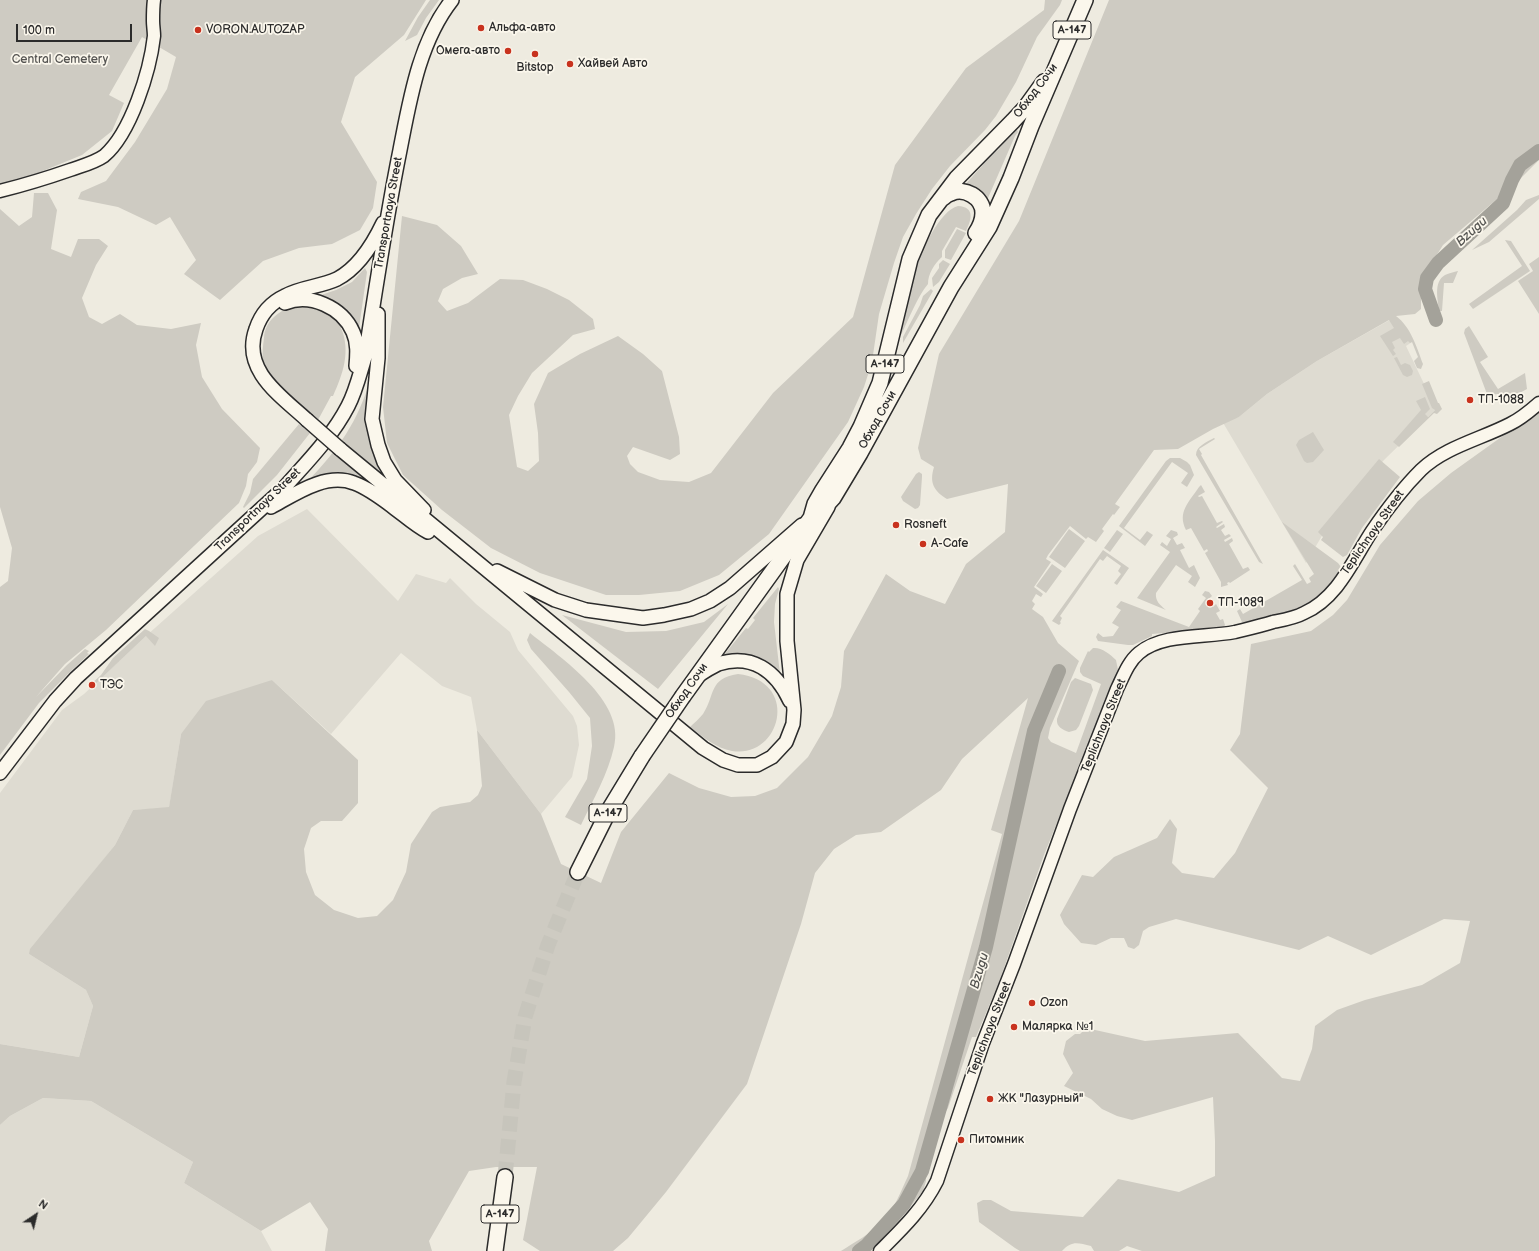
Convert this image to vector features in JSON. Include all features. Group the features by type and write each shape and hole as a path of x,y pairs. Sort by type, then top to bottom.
{"highway":[{"name":"А-147","path":"1059,60 1085,0"},
{"name":"Обход Сочи","path":"811,518 815,504 850,448 861,427 880,383 910,259 921,229 938,202 957,178 996,140 1026,107 1059,60"},
{"name":"Обход Сочи","path":"578,872 608,812 642,756 683,696 811,518 822,510 833,498 860,453 951,287 989,227 1011,178 1059,60"},
{"name":"А-147","path":"938,202 950,193 959,191 969,193 977,198 983,211 982,223 951,287"},
{"name":"А-147","path":"495,1251 505,1177"}],"main road":[{"name":"Transportnaya Street","path":"0,773 55,701 76,678 284,488 313,455 336,425 348,405 365,357 387,214 404,126 427,41 436,23 452,0"},
{"path":"387,214 370,245 353,267 338,278 319,286 300,290 287,295 269,306 262,315 253,337 253,357 262,376 307,420 393,494 454,542"},
{"path":"378,278 378,358 372,419 378,445 384,462 395,480 454,542"},
{"path":"253,337 267,316 285,302 294,300 311,300 322,303 333,310 349,325 356,343 356,366 348,405"},
{"path":"254,517 305,489 328,480 340,480 354,483 368,490 426,530 454,542"},
{"name":"А-147","path":"454,542 703,748 723,760 738,765 757,765 772,757 786,742 793,724 794,710 787,641 787,594 797,560 833,498"},
{"name":"А-147","path":"479,563 555,600 586,610 643,618 691,609 710,601 730,588 811,518"},
{"name":"А-147","path":"699,675 718,664 737,660 748,661 770,673 779,682 794,710"}],"street":[{"path":"0,191 58,175 86,165 104,155 115,142 127,124 140,94 148,68 154,35 154,0"},
{"name":"Teplichnaya Street","path":"880,1251 919,1212 937,1181 983,1043 1014,964 1070,809 1117,689 1134,659 1138,654 1156,643 1234,632 1292,618 1313,608 1329,597 1396,498 1423,468 1451,450 1509,425 1527,414 1539,403"}],"shaded area":[{"path":"1395,317 1412,342 1406,346 1436,409 1384,460 1333,517 1306,563 1222,421 1239,417 1267,394 1317,361"},
{"path":"307,509 398,601 416,574 446,583 450,578 476,604 510,632 518,650 573,716 577,726 579,745 572,777 541,814 477,730 471,697 442,686 401,653 331,734 272,680 181,734 169,808 133,810 115,845 29,954 86,990 93,1006 79,1057 0,1044 0,793 62,710 84,694 146,636 258,536"},
{"path":"43,1098 91,1101 193,1162 184,1183 261,1231 272,1251 0,1251 0,1125 10,1116"}],"green space":[{"name":"Central Cemetery","path":"0,0 426,0 404,35 355,77 341,122 377,182 373,208 360,230 332,244 299,248 263,261 220,300 184,274 196,260 170,217 156,225 118,207 78,199 81,192 106,181 135,142 167,89 176,57 142,37 109,95 124,103 112,131 82,155 16,182 0,185"},
{"path":"430,0 439,0 426,18 417,35 405,41 418,17"},
{"path":"1045,0 1062,0 1037,37 1016,82 996,116 985,130 950,166 932,189 903,237 879,314 872,362 864,387 848,422 769,534 719,575 680,591 639,595 606,595 540,573 491,548 442,510 403,475 387,443 383,407 402,216 437,225 461,246 478,274 462,278 443,289 438,301 447,311 468,303 500,279 523,280 547,289 569,300 593,319 595,329 573,335 532,373 518,396 509,415 517,467 528,471 539,461 538,433 534,404 548,373 580,354 618,336 643,354 662,371 679,437 680,454 670,460 633,447 627,456 630,464 638,472 660,480 689,482 711,473 773,393 853,317 895,165 966,68 1044,10"},
{"path":"1109,0 1539,0 1539,160 1517,182 1443,245 1421,280 1421,309 1415,314 1396,316 1406,326 1413,338 1423,364 1421,369 1417,368 1414,361 1418,357 1412,342 1410,343 1408,341 1404,344 1400,338 1392,342 1395,348 1393,350 1396,354 1393,356 1380,336 1394,328 1389,320 1317,361 1267,394 1239,417 1213,429 1178,449 1154,450 1115,504 1120,507 1102,529 1104,531 1096,542 1088,537 1086,539 1070,526 1048,555 1046,559 1051,562 1034,587 1043,594 1041,597 1036,594 1032,601 1035,604 1032,609 1043,617 1058,643 1079,661 1050,728 1048,738 1051,742 1076,753 1101,684 1083,676 1080,672 1080,668 1088,651 1089,652 1093,648 1096,648 1105,651 1116,660 1118,670 1044,855 999,982 976,1037 972,1037 948,1108 932,1133 925,1169 926,1181 923,1191 894,1227 869,1251 841,1251 882,1222 894,1206 908,1176 1002,834 991,830 1028,698 962,759 941,790 881,832 856,835 834,849 815,873 801,924 747,1084 666,1192 628,1238 613,1251 540,1251 523,1240 537,1167 496,1167 469,1171 429,1241 432,1251 325,1251 328,1229 310,1202 261,1231 184,1183 193,1162 91,1101 43,1098 10,1116 0,1125 0,1044 79,1057 93,1006 86,990 29,954 30,949 115,845 133,810 169,807 181,734 206,701 272,680 358,760 358,803 342,821 321,821 311,828 304,849 306,872 315,895 334,910 358,918 377,916 393,900 406,872 411,844 432,812 440,807 470,802 478,795 482,786 477,730 541,814 561,864 601,883 621,832 669,773 699,788 731,797 755,796 777,788 808,757 832,716 841,687 844,651 886,574 910,591 945,604 966,564 1005,532 1008,484 947,499 936,490 932,482 934,467 921,459 918,448 939,354 1019,221"},
{"path":"1016,128 1018,132 988,198 963,187 988,157 998,150"},
{"path":"34,193 48,193 57,210 51,249 71,257 78,239 99,239 108,246 96,265 82,298 89,317 102,324 120,314 137,325 171,329 201,323 196,345 202,377 222,409 260,448 257,462 248,474 246,486 239,503 106,630 65,664 36,697 85,649 89,651 87,653 89,654 39,703 0,755 0,587 8,581 12,548 0,507 0,209 19,226 32,217"},
{"path":"1539,195 1539,199 1489,242 1472,250 1517,210 1526,200"},
{"path":"958,206 968,209 970,212 971,215 968,227 966,231 956,227 942,251 942,257 932,269 928,284 917,302 901,335 899,335 910,284 922,253 938,223 951,209"},
{"path":"957,229 966,233 951,260 945,258 945,250"},
{"path":"1505,240 1511,241 1530,271 1473,309 1469,304 1522,266"},
{"path":"1539,257 1539,314 1518,281 1533,271 1529,264"},
{"path":"943,260 950,264 939,282 933,287 932,278 939,268 939,264"},
{"path":"365,268 367,272 358,335 339,306 321,295 352,282"},
{"path":"1458,271 1453,283 1444,283 1442,311 1439,311 1437,292 1439,282 1445,275"},
{"path":"931,289 933,291 903,343 903,337 920,305 923,296"},
{"path":"296,305 311,306 323,309 334,316 343,327 341,328 344,337 346,354 343,371 333,396 331,396 318,420 279,385 267,368 263,359 265,332 270,321 279,313"},
{"path":"1469,326 1488,357 1480,362 1498,389 1525,373 1527,389 1514,394 1487,394 1464,333 1465,329"},
{"path":"1397,357 1401,365 1405,363 1410,365 1413,371 1412,375 1407,377 1403,375 1394,358"},
{"path":"371,378 370,439 378,464 391,485 378,473 367,488 308,481 329,457 346,434 360,408"},
{"path":"1429,381 1442,409 1437,414 1434,413 1399,447 1393,442 1421,410 1416,401 1425,397 1430,409 1425,414 1428,417 1435,410 1432,408 1422,384"},
{"path":"1539,410 1539,1251 1142,1251 1127,1246 1119,1251 1094,1251 1091,1246 1075,1243 1069,1245 1062,1251 1020,1251 1015,1248 979,1222 977,1203 983,1200 991,1200 1011,1211 1083,1217 1118,1179 1179,1192 1215,1176 1213,1097 1132,1120 1117,1116 1102,1109 1091,1099 1064,1086 1073,1073 1063,1054 1066,1041 1075,1034 1080,1034 1086,1028 1145,1041 1238,1033 1282,1078 1300,1081 1312,1049 1315,1026 1337,1010 1365,1000 1422,985 1460,963 1470,921 1444,919 1371,955 1328,936 1299,950 1176,919 1149,927 1143,931 1139,945 1134,949 1128,947 1124,938 1111,938 1096,945 1081,943 1064,924 1060,915 1082,875 1093,877 1114,857 1157,838 1170,819 1177,829 1172,863 1182,873 1214,878 1235,853 1268,788 1230,750 1240,734 1251,644 1311,631 1333,615 1347,600 1380,545 1418,501 1451,473"},
{"path":"299,424 310,433 277,475 244,508 243,507 250,493 253,479"},
{"path":"1313,432 1324,450 1313,462 1307,463 1304,461 1296,445 1299,440"},
{"path":"1214,438 1215,439 1199,449 1202,454 1201,455 1263,564 1259,562 1196,455 1196,452 1200,447"},
{"path":"1170,458 1180,458 1187,462 1190,465 1194,475 1187,487 1181,483 1188,473 1172,462 1124,528 1140,540 1147,531 1153,535 1145,546 1119,526 1166,461"},
{"path":"1379,459 1400,477 1362,528 1347,555 1343,557 1321,540 1323,537 1318,532"},
{"path":"919,472 922,474 920,505 915,509 903,501 901,497 916,474"},
{"path":"1201,485 1205,492 1198,496 1202,496 1217,523 1223,522 1216,527 1217,528 1224,524 1225,527 1221,530 1225,536 1229,534 1231,536 1224,540 1225,542 1232,538 1233,541 1229,544 1243,569 1248,567 1250,570 1230,583 1227,583 1228,585 1221,587 1221,582 1205,553 1208,551 1207,549 1204,551 1191,528 1186,530 1184,524 1183,518 1185,507"},
{"path":"1282,522 1338,563 1341,567 1327,588 1307,604 1291,611 1258,621 1242,622 1237,611 1240,609 1243,614 1302,580 1293,566 1295,564 1307,584 1311,582 1309,578 1314,574"},
{"path":"1069,529 1085,541 1065,568 1049,557"},
{"path":"1117,530 1123,534 1110,552 1104,548"},
{"path":"1171,530 1177,532 1178,535 1173,538 1177,545 1182,543 1185,548 1180,550 1189,568 1194,565 1200,578 1195,587 1188,582 1192,576 1176,565 1156,593 1157,601 1166,610 1137,598 1170,552 1160,545 1162,542 1167,546 1171,539 1166,536"},
{"path":"1103,550 1129,568 1117,585 1114,583 1121,574 1118,571 1121,566 1107,556 1103,561 1100,559 1060,616 1062,618 1061,623 1059,625 1052,621"},
{"path":"1052,564 1062,571 1046,593 1036,586"},
{"path":"778,587 779,589 775,604 774,622 780,674 723,656 746,628 748,629 755,620 753,618"},
{"path":"1205,591 1209,592 1212,596 1206,601 1209,606 1213,607 1216,604 1220,611 1216,613 1220,620 1223,619 1225,625 1223,628 1152,634 1152,636 1133,645 1098,641 1096,637 1098,633 1103,637 1113,636 1119,627 1112,623 1121,610 1116,607 1121,601 1189,627 1200,611 1198,609 1206,598 1202,595"},
{"path":"728,604 658,689 562,615 626,632 666,631 704,622"},
{"path":"145,629 159,638 155,646 146,636 92,687 90,685 101,675 113,658"},
{"path":"530,633 558,655 588,682 601,697 610,713 615,730 614,747 608,767 581,825 565,817 587,779 592,746 590,718 531,649 527,640"},
{"path":"738,674 758,680 771,690 777,704 777,718 772,732 762,743 749,750 732,751 715,745 690,727 703,714 717,684 728,676"},
{"path":"1075,678 1091,684 1093,690 1079,726 1076,730 1069,732 1059,726 1057,719 1071,682"}],"waterway":[{"name":"Bzugu","path":"1436,320 1425,289 1427,278 1438,263 1503,203 1520,165 1539,151"},
{"name":"Bzugu","path":"859,1251 867,1245 904,1204 922,1171 986,947 1034,731 1059,671"}],"tunnel":[{"path":"505,1177 514,1082 525,1017 548,945 578,872"}],"place":[{"name":"Альфа-авто","path":"481,28"},
{"name":"VORON.AUTOZAP","path":"198,30"},
{"name":"Омега-авто","path":"508,51"},
{"name":"Bitstop","path":"535,54"},
{"name":"Хайвей Авто","path":"570,64"},
{"name":"ТП-1088","path":"1470,400"},
{"name":"Rosneft","path":"896,525"},
{"name":"A-Cafe","path":"923,544"},
{"name":"ТП-1089","path":"1210,603"},
{"name":"ТЭС","path":"92,685"},
{"name":"Ozon","path":"1032,1003"},
{"name":"Малярка №1","path":"1014,1027"},
{"name":"ЖК \"Лазурный\"","path":"990,1099"},
{"name":"Питомник","path":"961,1140"}]}
